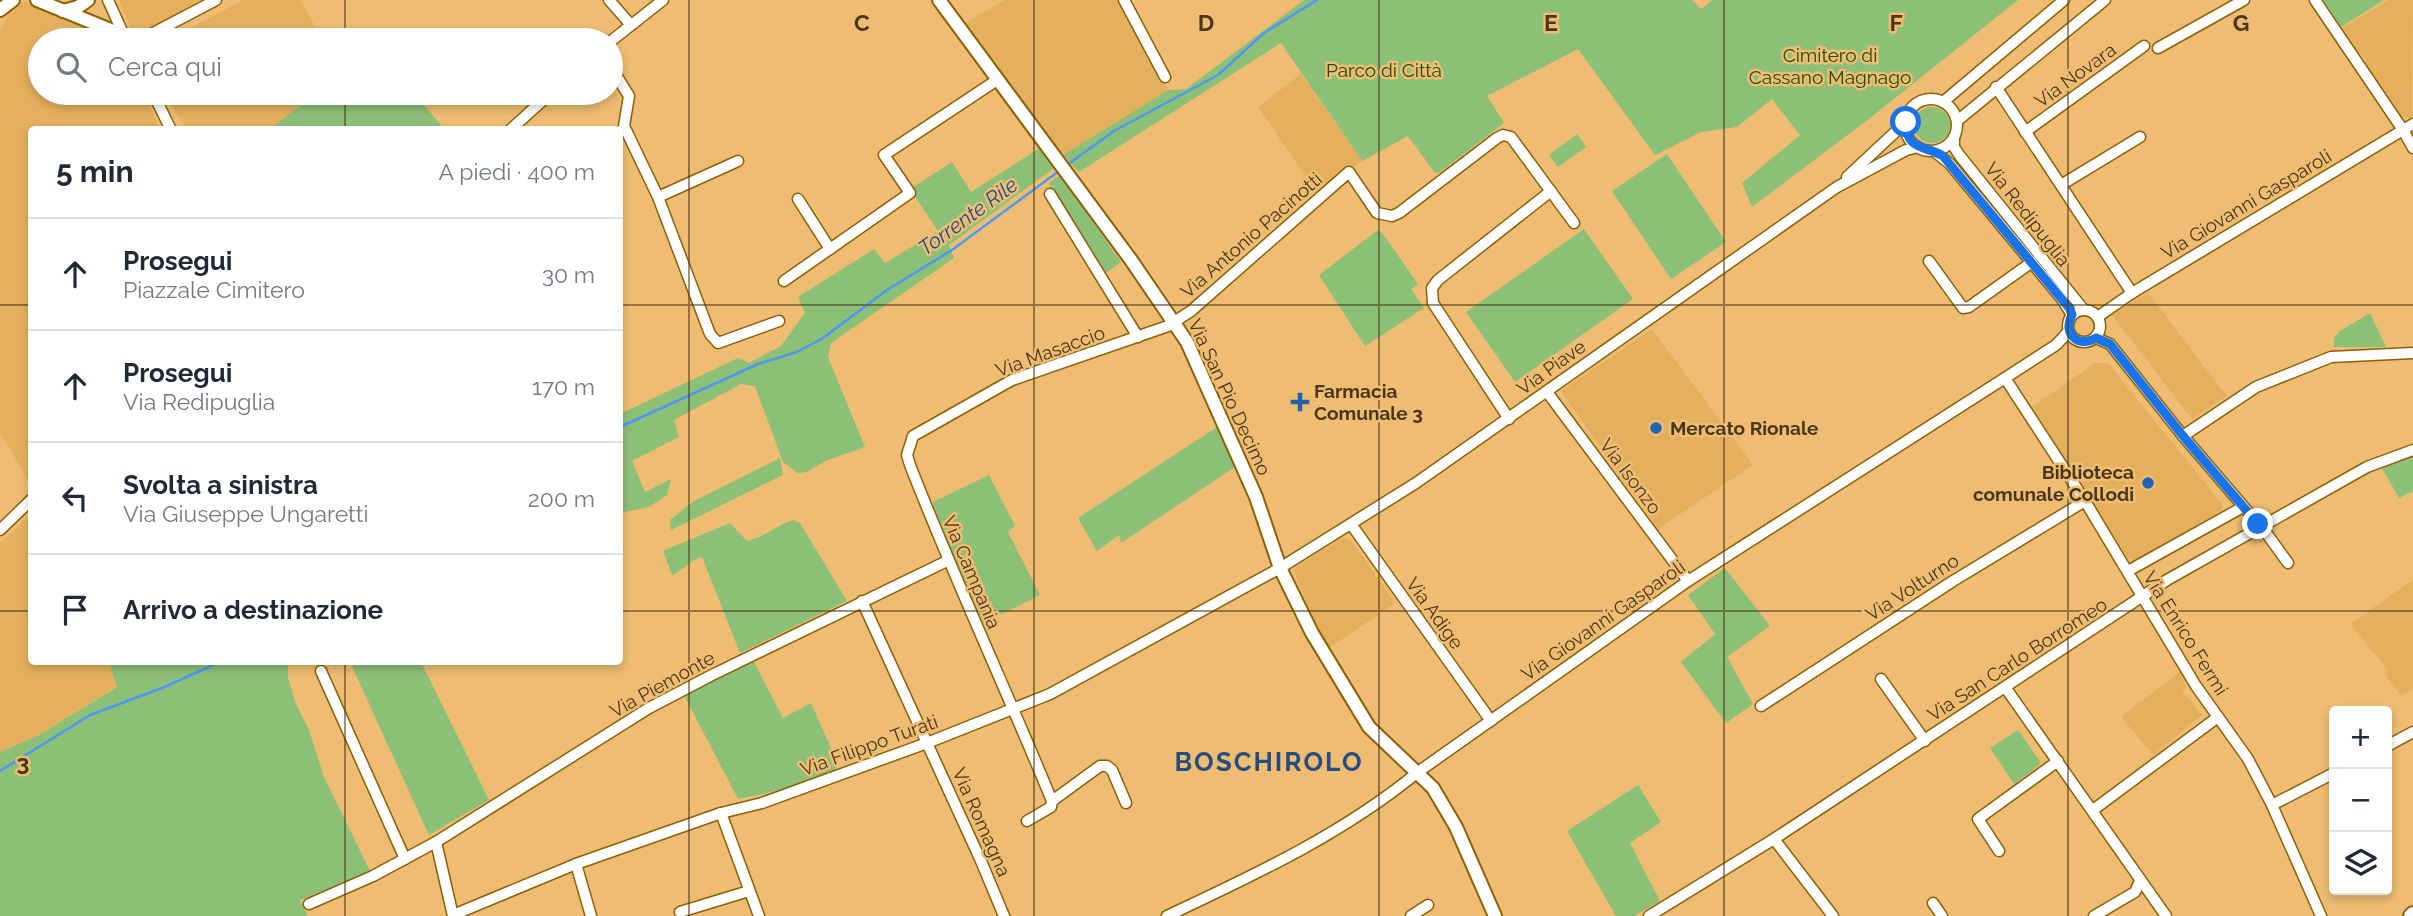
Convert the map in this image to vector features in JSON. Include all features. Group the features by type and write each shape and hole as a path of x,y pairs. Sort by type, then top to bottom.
{"street":[{"path":"0,10 13,0"},
{"path":"37,0 102,28"},
{"path":"62,11 78,7 88,0"},
{"path":"108,0 121,28"},
{"path":"163,28 216,0"},
{"path":"609,0 631,25"},
{"path":"623,31 663,0"},
{"name":"Via San Pio Decimo","path":"939,0 1055,156 1187,342 1256,497 1280,568 1312,633 1361,717 1377,737 1433,788 1456,827 1495,916"},
{"path":"1124,0 1164,77"},
{"path":"1943,102 2064,0"},
{"path":"1957,121 2105,0"},
{"path":"2158,48 2244,0"},
{"path":"2315,0 2408,127 2413,148"},
{"name":"Via Novara","path":"2025,132 2144,46"},
{"path":"784,281 910,193 884,155 997,80"},
{"path":"623,86 629,96 624,126 658,197 710,334 718,343 779,321"},
{"name":"Via Novara","path":"1996,87 2132,293"},
{"path":"1930,99 1943,102 1952,110 1957,121 1954,137 1942,148 1934,150 1918,147 1908,135 1906,122 1908,114 1917,103 1930,99"},
{"path":"159,105 169,126"},
{"path":"514,126 538,105"},
{"name":"Via Piave","path":"1837,187 1906,122"},
{"name":"Via Giovanni Gasparoli","path":"2099,316 2132,293 2408,127"},
{"name":"Via Antonio Pacinotti","path":"1175,323 1349,172 1377,213 1392,216 1503,135 1516,142 1551,191"},
{"name":"Via Redipuglia","path":"1954,137 1954,147 1960,156 2083,310"},
{"path":"2061,185 2140,137"},
{"name":"Via Piave","path":"1280,568 1434,471 1837,187 1906,150 1918,147"},
{"name":"Via Redipuglia","path":"1934,150 1943,156 2032,262 2072,315"},
{"path":"658,197 738,161"},
{"path":"1509,418 1433,303 1432,288 1438,280 1551,191 1574,223"},
{"path":"1049,194 1138,337"},
{"path":"798,199 830,249"},
{"name":"Via Redipuglia","path":"1929,261 1963,308 1969,307 2032,262"},
{"path":"2083,310 2089,310 2099,316 2101,328 2096,338 2084,343 2071,335 2068,325 2072,315 2083,310"},
{"name":"Via Masaccio","path":"909,445 921,430 1012,380 1175,323"},
{"name":"Via Giovanni Gasparoli","path":"1167,916 1266,869 1345,826 1688,581 2071,335"},
{"path":"2096,338 2110,344 2288,563"},
{"path":"2183,436 2256,387 2331,357 2413,353"},
{"name":"Via Enrico Fermi","path":"2006,378 2218,717 2248,759 2272,805 2320,916"},
{"name":"Via Isonzo","path":"1547,392 1688,581"},
{"name":"Via Campania","path":"909,445 909,465 947,561 1052,801"},
{"name":"Via San Carlo Borromeo","path":"1649,916 1925,741 2142,596 2367,467 2413,450"},
{"name":"Via Volturno","path":"1761,706 1952,580 2085,501"},
{"path":"0,530 28,503"},
{"path":"2128,571 2243,507"},
{"name":"Via Adige","path":"1351,524 1490,721"},
{"name":"Via Piemonte","path":"309,904 436,842 649,708 947,561"},
{"name":"Via Filippo Turati","path":"453,915 576,864 721,813 762,803 1014,710 1050,694 1280,568"},
{"name":"Via Romagna","path":"862,601 1004,916"},
{"path":"321,671 405,859"},
{"path":"1881,679 1925,741"},
{"path":"2005,687 2166,916"},
{"path":"2093,810 2218,717"},
{"path":"2392,743 2413,732"},
{"path":"1999,851 1978,819 2058,761"},
{"path":"1027,821 1051,807 1052,801 1100,766 1107,766 1112,770 1126,803"},
{"path":"2272,805 2329,776"},
{"path":"721,813 759,916"},
{"path":"1774,839 1833,916"},
{"path":"436,842 453,915"},
{"path":"576,864 591,916"},
{"path":"2094,916 2135,891 2140,881"},
{"path":"680,912 749,891"},
{"path":"1933,903 1942,916"},
{"path":"1411,916 1428,905"}],"shaded area":[{"path":"119,0 200,0 151,28 131,28"},
{"path":"243,0 300,0 316,28 190,28"},
{"path":"1005,0 1117,0 1168,90 1063,155 965,23"},
{"path":"2389,0 2413,0 2412,118 2403,117 2365,63 2366,60 2355,50 2341,29"},
{"path":"23,1 83,28 28,28 28,105 149,105 159,126 28,126 28,480 0,432 0,33 12,6"},
{"path":"1301,74 1362,161 1316,192 1258,107"},
{"path":"171,105 302,105 274,126 184,126"},
{"path":"2148,293 2227,396 2192,419 2112,315"},
{"name":"Mercato Rionale","path":"1652,329 1753,465 1658,529 1561,391"},
{"path":"2095,363 2108,363 2222,504 2222,511 2135,561 2127,557 2032,407"},
{"path":"28,518 28,665 110,665 117,686 37,736 0,752 0,543"},
{"path":"1343,538 1350,539 1395,603 1329,648 1311,614 1295,574 1295,567"},
{"path":"2413,580 2413,688 2401,696 2385,675 2387,669 2350,624"},
{"path":"2180,672 2187,685 2182,691 2202,715 2153,755 2121,717"}],"green space":[{"path":"1304,0 1692,0 1701,9 1712,0 2018,0 1870,118 1752,207 1742,183 1800,135 1772,99 1737,127 1701,132 1655,155 1578,49 1487,96 1504,123 1440,172 1435,173 1408,136 1362,161 1281,43 1079,172 1063,155 1168,90 1186,89"},
{"path":"2323,0 2384,0 2341,27"},
{"path":"302,105 424,105 442,126 273,126"},
{"path":"1932,107 1944,113 1950,125 1944,137 1932,143 1920,137 1914,125 1920,113"},
{"path":"1577,134 1586,147 1558,167 1549,155"},
{"path":"1040,148 1054,168 949,245 954,258 831,343 828,357 865,447 798,473 783,462 755,386 741,384 674,420 679,437 632,461 645,492 671,479 667,495 649,507 623,512 623,413 738,358 749,363 781,346 805,313 798,297 874,249 885,263 938,231 910,189 952,162 971,192"},
{"path":"1667,154 1726,242 1671,279 1612,191"},
{"path":"1060,175 1121,262 1103,275 1049,183"},
{"path":"1584,229 1633,299 1515,382 1466,312"},
{"path":"1378,230 1418,284 1411,289 1424,308 1365,346 1319,275"},
{"path":"2370,313 2386,347 2334,347 2334,338 2340,331"},
{"path":"1217,427 1235,467 1121,543 1119,535 1097,551 1078,518"},
{"path":"2413,457 2413,491 2399,498 2382,468"},
{"path":"780,458 783,475 671,530 670,520 694,501"},
{"path":"989,475 1015,526 1008,532 1040,595 982,624 948,549 933,502"},
{"path":"792,520 800,523 847,601 740,653 702,557 672,575 663,551 730,523 747,541"},
{"path":"1725,568 1770,626 1727,657 1753,704 1726,723 1681,662 1715,634 1688,595"},
{"path":"753,660 783,718 811,703 838,764 834,771 810,780 738,799 684,695"},
{"path":"110,665 288,665 288,678 296,704 309,730 324,777 370,871 300,900 308,916 0,916 0,752 37,736 117,687"},
{"path":"351,665 422,665 489,800 429,835"},
{"path":"2018,730 2040,761 2039,765 2014,784 1990,748"},
{"path":"1638,785 1661,822 1630,843 1660,901 1634,916 1616,916 1567,831"}],"waterway":[{"name":"Torrente Rile","path":"1067,165 1114,131 1218,75 1264,33 1317,0"},
{"name":"Torrente Rile","path":"623,426 758,364 797,352 823,338 887,290 952,250 1059,171"},
{"name":"Torrente Rile","path":"0,771 90,715 213,665"}],"place":[{"name":"Farmacia Comunale 3","path":"1300,402"},
{"name":"Mercato Rionale","path":"1656,428"},
{"name":"Biblioteca comunale Collodi","path":"2148,483"}],"district":[{"name":"BOSCHIROLO","path":"1269,762"}],"route":[{"path":"1906,122 1911,141 1918,147 1934,150 1943,156 2070,309 2070,335 2079,342 2084,343 2096,338 2110,344 2258,524"}],"park label":[{"name":"Cimitero di Cassano Magnago","path":"1830,66"},
{"name":"Parco di Città","path":"1384,70"}]}
